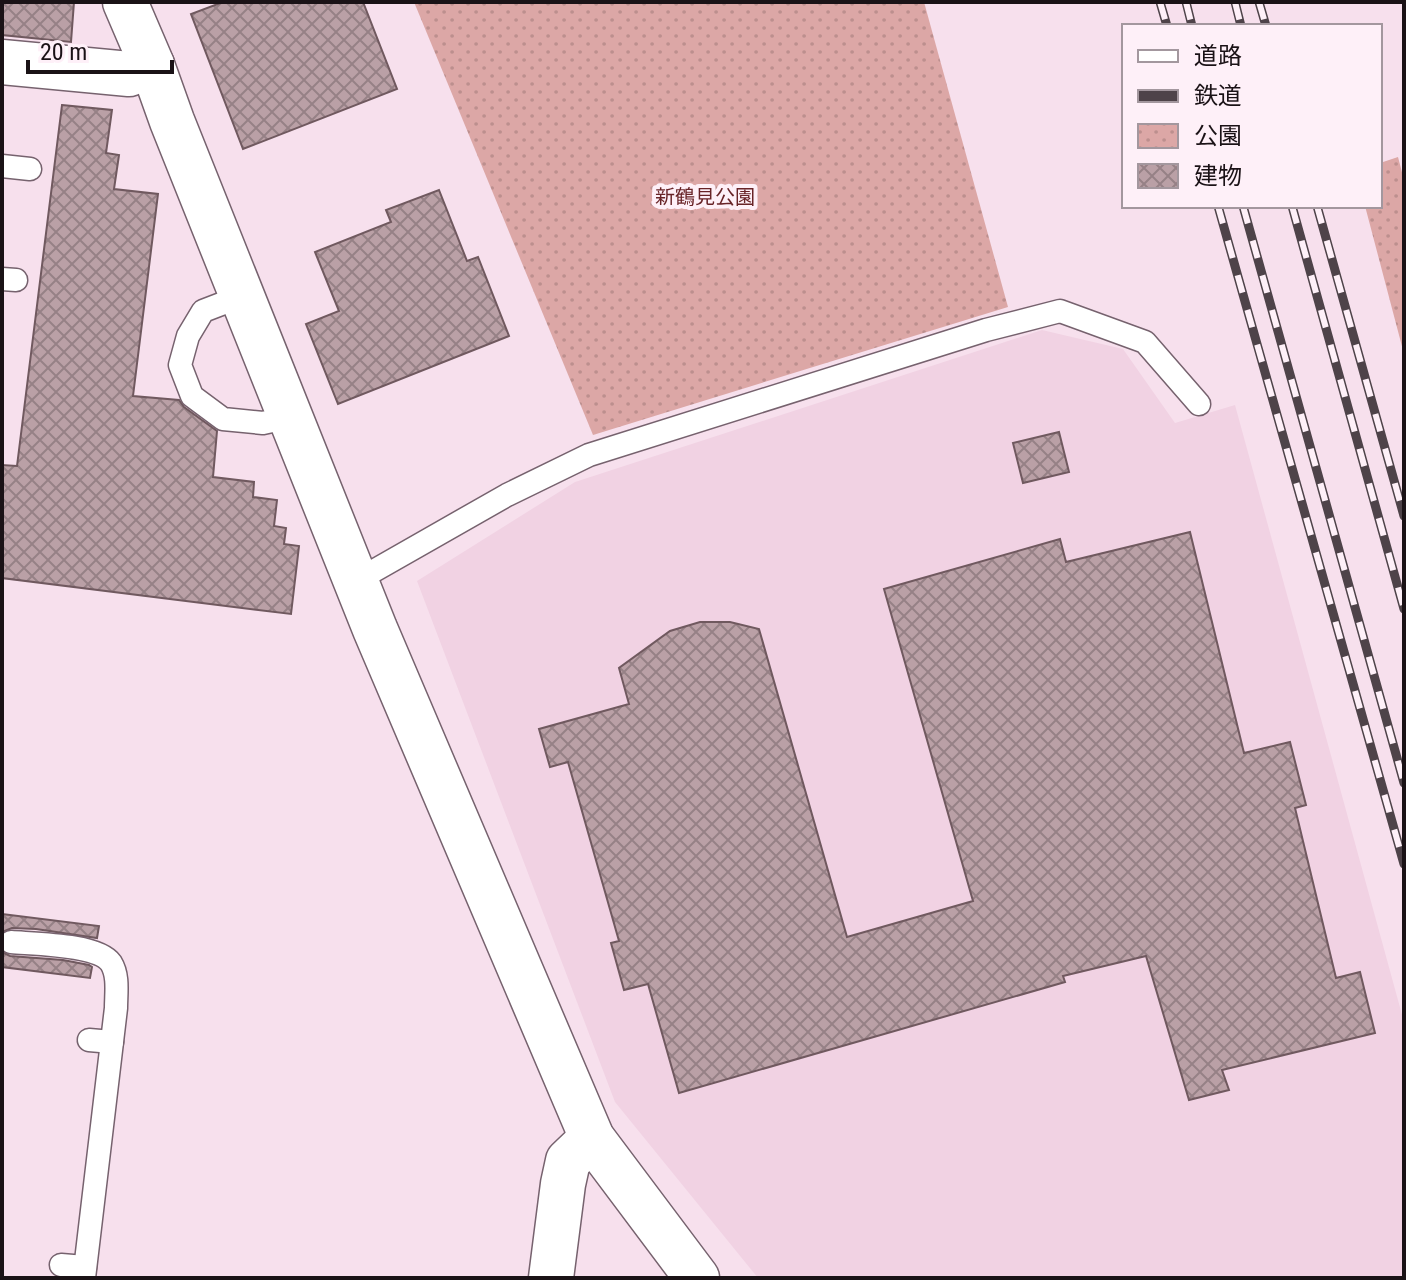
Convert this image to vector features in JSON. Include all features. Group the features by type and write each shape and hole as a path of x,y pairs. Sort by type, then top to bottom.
{"street":[{"path":"125,2 356,581 592,1138 697,1278"},
{"path":"2,62 129,74 152,65"},
{"path":"551,1278 568,1161 592,1138"}],"lane":[{"path":"2,166 30,169"},
{"path":"242,296 203,311 188,336 180,365 192,396 223,419 263,423 290,417"},
{"path":"356,581 507,495 589,455 986,330 1060,311 1145,342 1199,404"},
{"path":"11,942 95,951 110,961 116,977 112,1042 84,1272 61,1265"},
{"path":"89,1040 112,1042"},
{"path":"76,1149 99,1153"}],"shaded area":[{"path":"1042,330 1123,349 1175,423 1235,405 1404,1022 1404,1278 758,1278 615,1102 417,581 575,482"}],"green space":[{"name":"新鶴見公園","path":"414,2 924,2 1008,307 593,435"},
{"path":"1398,157 1404,180 1404,354 1366,208 1382,208 1382,162"}],"building":[{"path":"2,2 74,2 71,42 2,35"},
{"path":"223,2 363,2 397,89 243,149 191,14"},
{"path":"62,105 112,110 106,153 119,155 114,189 158,194 133,396 179,400 217,431 213,477 254,482 253,497 277,500 274,526 286,528 284,544 299,546 291,614 2,578 2,465 17,466"},
{"path":"439,190 467,261 478,257 509,336 338,404 306,324 339,311 315,252 391,222 386,210"},
{"path":"1059,432 1069,472 1023,483 1013,443"},
{"path":"1190,532 1244,753 1290,742 1306,805 1295,808 1336,978 1360,972 1375,1033 1222,1070 1229,1090 1189,1100 1146,956 1063,976 1065,982 679,1093 648,984 624,990 611,943 619,941 568,762 550,767 539,729 629,704 619,668 670,631 700,622 730,622 759,629 847,937 973,901 884,589 1060,539 1066,562"},
{"path":"2,914 99,926 97,938 36,929 12,928 2,932"},
{"path":"2,952 10,956 89,965 92,967 90,978 2,967"}],"railway":[{"path":"1160,2 1166,24"},
{"path":"1186,2 1192,24"},
{"path":"1235,2 1240,24"},
{"path":"1259,2 1265,24"},
{"path":"1219,208 1404,864"},
{"path":"1244,208 1404,783"},
{"path":"1293,208 1404,609"},
{"path":"1318,208 1404,516"}]}
